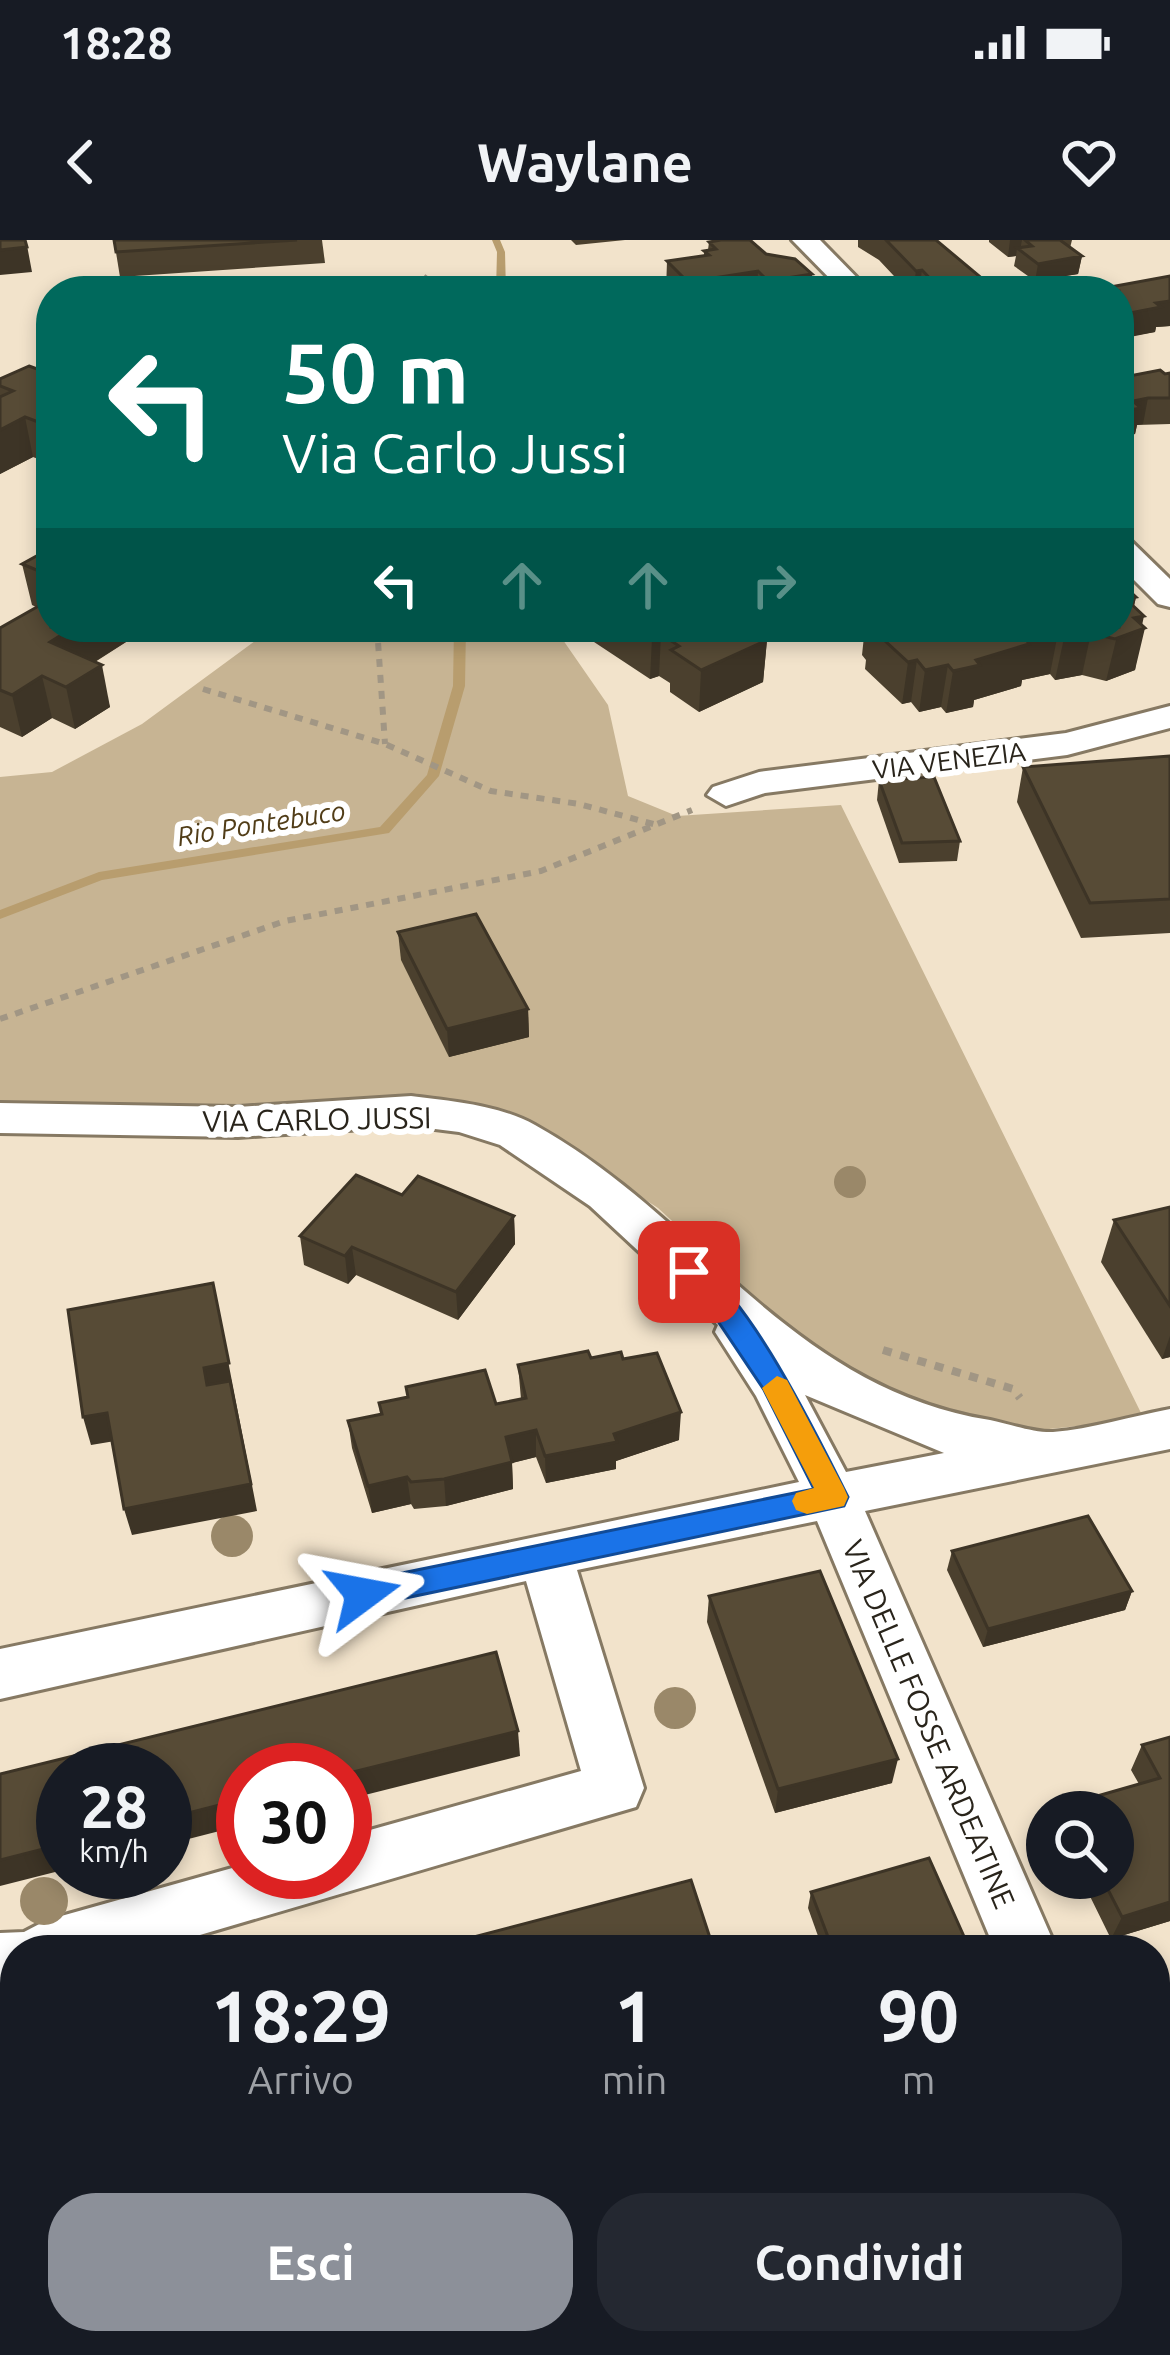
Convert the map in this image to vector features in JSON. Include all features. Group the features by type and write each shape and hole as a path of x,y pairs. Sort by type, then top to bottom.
{"street":[{"path":"805,240 842,276"},
{"path":"1134,562 1170,597"},
{"name":"VIA VENEZIA","path":"726,795 759,783 1067,744 1170,717"},
{"name":"VIA CARLO JUSSI","path":"0,1118 238,1122 411,1111 461,1118 516,1134 565,1162 606,1194 716,1298 831,1387 938,1432 1067,1454"},
{"name":"VIA CARLO JUSSI","path":"716,1298 775,1384 833,1497"},
{"name":"VIA CARLO JUSSI","path":"0,1674 545,1554 1067,1454 1170,1429"},
{"name":"VIA DELLE FOSSE ARDEATINE","path":"833,1497 1020,1935"},
{"path":"372,1857 615,1787 545,1554"},
{"path":"100,1935 226,1899"}],"path":[{"path":"378,642 385,744"},
{"path":"203,689 385,744 491,791 579,804 658,825"},
{"path":"0,1019 285,921 541,871 726,795"}],"shaded area":[{"path":"254,642 564,642 608,705 628,796 677,816 841,805 1144,1419 974,1437 879,1396 774,1315 658,1208 576,1155 397,1102 0,1107 0,777 52,772 142,724"}],"building":[{"path":"0,240 25,240 27,247 0,250"},
{"path":"114,240 297,240 116,252"},
{"path":"750,240 766,254 795,259 812,274 763,276 758,271 682,276 667,261 709,255 704,251 716,249 709,242"},
{"path":"886,240 936,240 979,276 928,276 916,271"},
{"path":"1025,240 1060,240 1082,256 1038,264 1017,248 1032,246"},
{"path":"1170,276 1170,301 1134,312 1134,283"},
{"path":"29,366 36,369 36,421 25,417 0,430 0,397 13,391 0,386 0,379"},
{"path":"1170,373 1170,398 1134,401 1134,375"},
{"path":"36,556 36,570 22,564"},
{"path":"36,608 36,642 50,642 102,665 66,687 42,676 12,695 0,690 0,628"},
{"path":"673,642 763,642 701,670 671,650 679,646"},
{"path":"886,642 1029,644 953,671 948,665 925,670 917,660 908,662"},
{"path":"1170,756 1170,899 1090,903 1023,767"},
{"path":"934,777 960,841 902,843 879,780"},
{"path":"476,914 528,1009 447,1029 398,932"},
{"path":"356,1175 402,1195 418,1176 514,1216 456,1292 352,1247 345,1256 300,1236"},
{"path":"1170,1207 1170,1306 1114,1220"},
{"path":"213,1283 229,1363 204,1368 207,1385 230,1381 251,1484 124,1509 107,1413 83,1417 68,1310"},
{"path":"588,1351 591,1358 621,1352 623,1359 657,1353 681,1412 614,1434 617,1442 545,1456 536,1430 506,1437 512,1462 444,1479 411,1482 407,1477 368,1486 348,1421 382,1414 379,1403 408,1397 406,1387 485,1370 496,1404 526,1398 518,1365"},
{"path":"1088,1516 1132,1591 988,1629 952,1551"},
{"path":"820,1571 898,1759 778,1789 709,1596"},
{"path":"496,1652 518,1731 372,1767 372,1743 216,1743 216,1806 192,1812 192,1743 126,1743"},
{"path":"1170,1737 1170,1902 1122,1917 1113,1899 1134,1899 1134,1791 1115,1791 1160,1778 1142,1745"},
{"path":"36,1765 36,1851 0,1860 0,1774"},
{"path":"929,1858 963,1935 827,1935 811,1892"},
{"path":"691,1880 709,1935 481,1935"}],"waterway":[{"name":"Rio Pontebuco","path":"496,240 501,276"},
{"name":"Rio Pontebuco","path":"0,915 99,876 384,830 433,776 459,686 460,642"}],"slow traffic":[{"path":"777,1388 833,1497 807,1501"}],"route":[{"path":"363,1594 833,1497 775,1384 716,1298 689,1272"}]}
